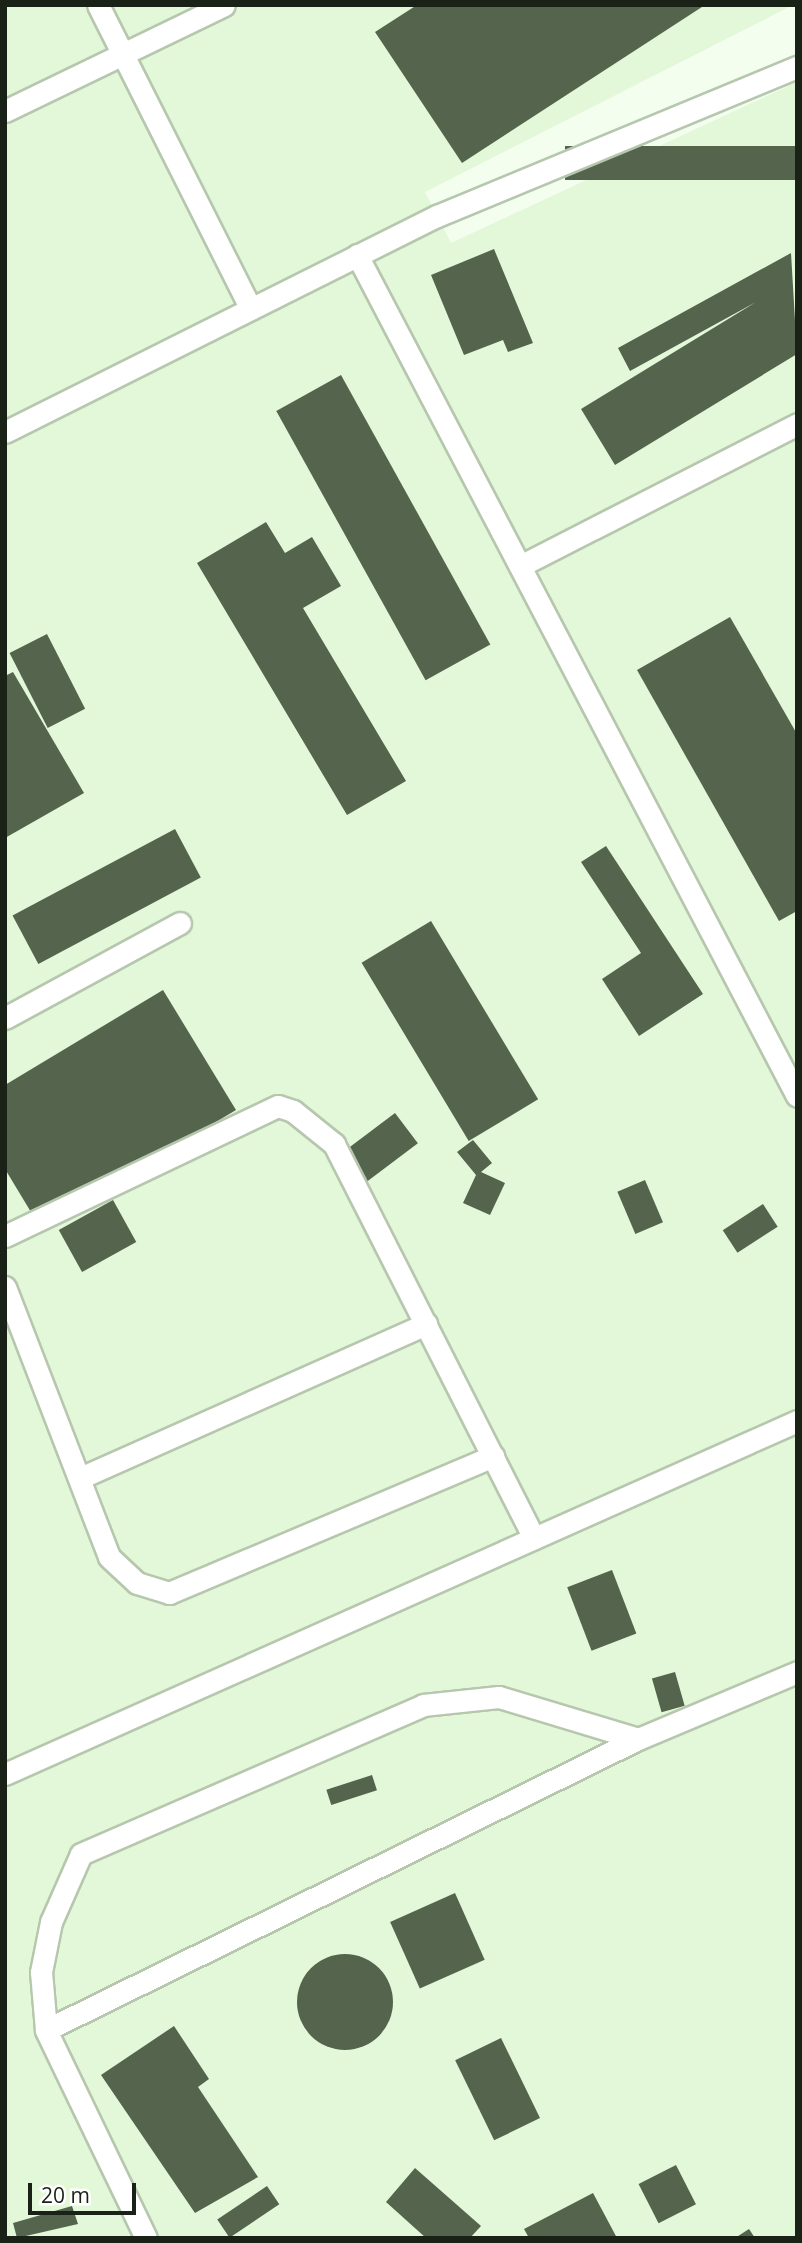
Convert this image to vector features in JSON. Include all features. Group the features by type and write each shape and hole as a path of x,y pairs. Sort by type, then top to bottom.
{"lane":[{"path":"98,5 251,309"},
{"path":"5,111 121,51 224,5"},
{"path":"5,432 437,216 797,67"},
{"path":"357,255 797,1096"},
{"path":"520,566 797,424"},
{"path":"5,1018 180,923"},
{"path":"5,1236 278,1106 334,1144 534,1538"},
{"path":"5,1287 109,1557 137,1583 169,1593 493,1456"},
{"path":"79,1478 426,1324"},
{"path":"5,1774 797,1421"},
{"path":"46,2031 638,1739 797,1672"},
{"path":"146,2238 46,2031 41,1972 51,1922 81,1854 423,1705 499,1698 638,1739"}],"shaded area":[{"path":"5,5 793,5 425,192 451,243 797,82 797,2238 5,2238"}],"building":[{"path":"417,5 705,5 462,163 375,32"},
{"path":"565,146 797,146 797,180 565,180"},
{"path":"494,249 533,343 508,352 503,340 464,355 431,275"},
{"path":"791,253 797,354 615,465 581,409 756,302 630,371 618,348"},
{"path":"341,375 490,644 426,680 276,411"},
{"path":"266,522 285,553 312,537 341,586 303,608 406,781 347,815 197,563"},
{"path":"730,617 797,734 797,911 779,921 637,670"},
{"path":"47,634 85,709 48,728 10,653"},
{"path":"13,672 84,793 5,838 5,676"},
{"path":"175,829 201,878 38,964 13,915"},
{"path":"606,846 703,994 639,1036 602,979 641,953 581,862"},
{"path":"431,921 538,1099 469,1141 362,963"},
{"path":"163,990 236,1110 40,1227 5,1169 5,1085"},
{"path":"395,1113 418,1143 367,1182 344,1152"},
{"path":"473,1140 492,1163 481,1172 505,1183 490,1215 463,1203 476,1175 457,1152"},
{"path":"645,1180 663,1222 635,1234 617,1192"},
{"path":"113,1200 136,1242 82,1272 59,1230"},
{"path":"763,1204 778,1227 737,1253 723,1230"},
{"path":"612,1570 636,1633 592,1651 567,1587"},
{"path":"675,1672 685,1706 662,1712 652,1679"},
{"path":"372,1775 377,1790 331,1805 326,1790"},
{"path":"455,1893 485,1960 420,1989 390,1922"},
{"path":"345,1954 363,1958 379,1968 389,1984 393,2002 389,2020 379,2036 363,2046 345,2050 327,2046 311,2036 301,2020 297,2002 301,1984 311,1968 327,1958"},
{"path":"174,2026 209,2079 198,2087 258,2177 195,2213 101,2075"},
{"path":"501,2038 540,2118 494,2140 455,2060"},
{"path":"676,2165 696,2204 659,2223 639,2184"},
{"path":"415,2168 481,2226 470,2238 426,2238 386,2202"},
{"path":"267,2186 279,2204 230,2238 217,2220"},
{"path":"593,2193 617,2238 529,2238 524,2229"},
{"path":"72,2206 78,2224 17,2238 13,2223"},
{"path":"749,2229 755,2238 735,2238"}]}
